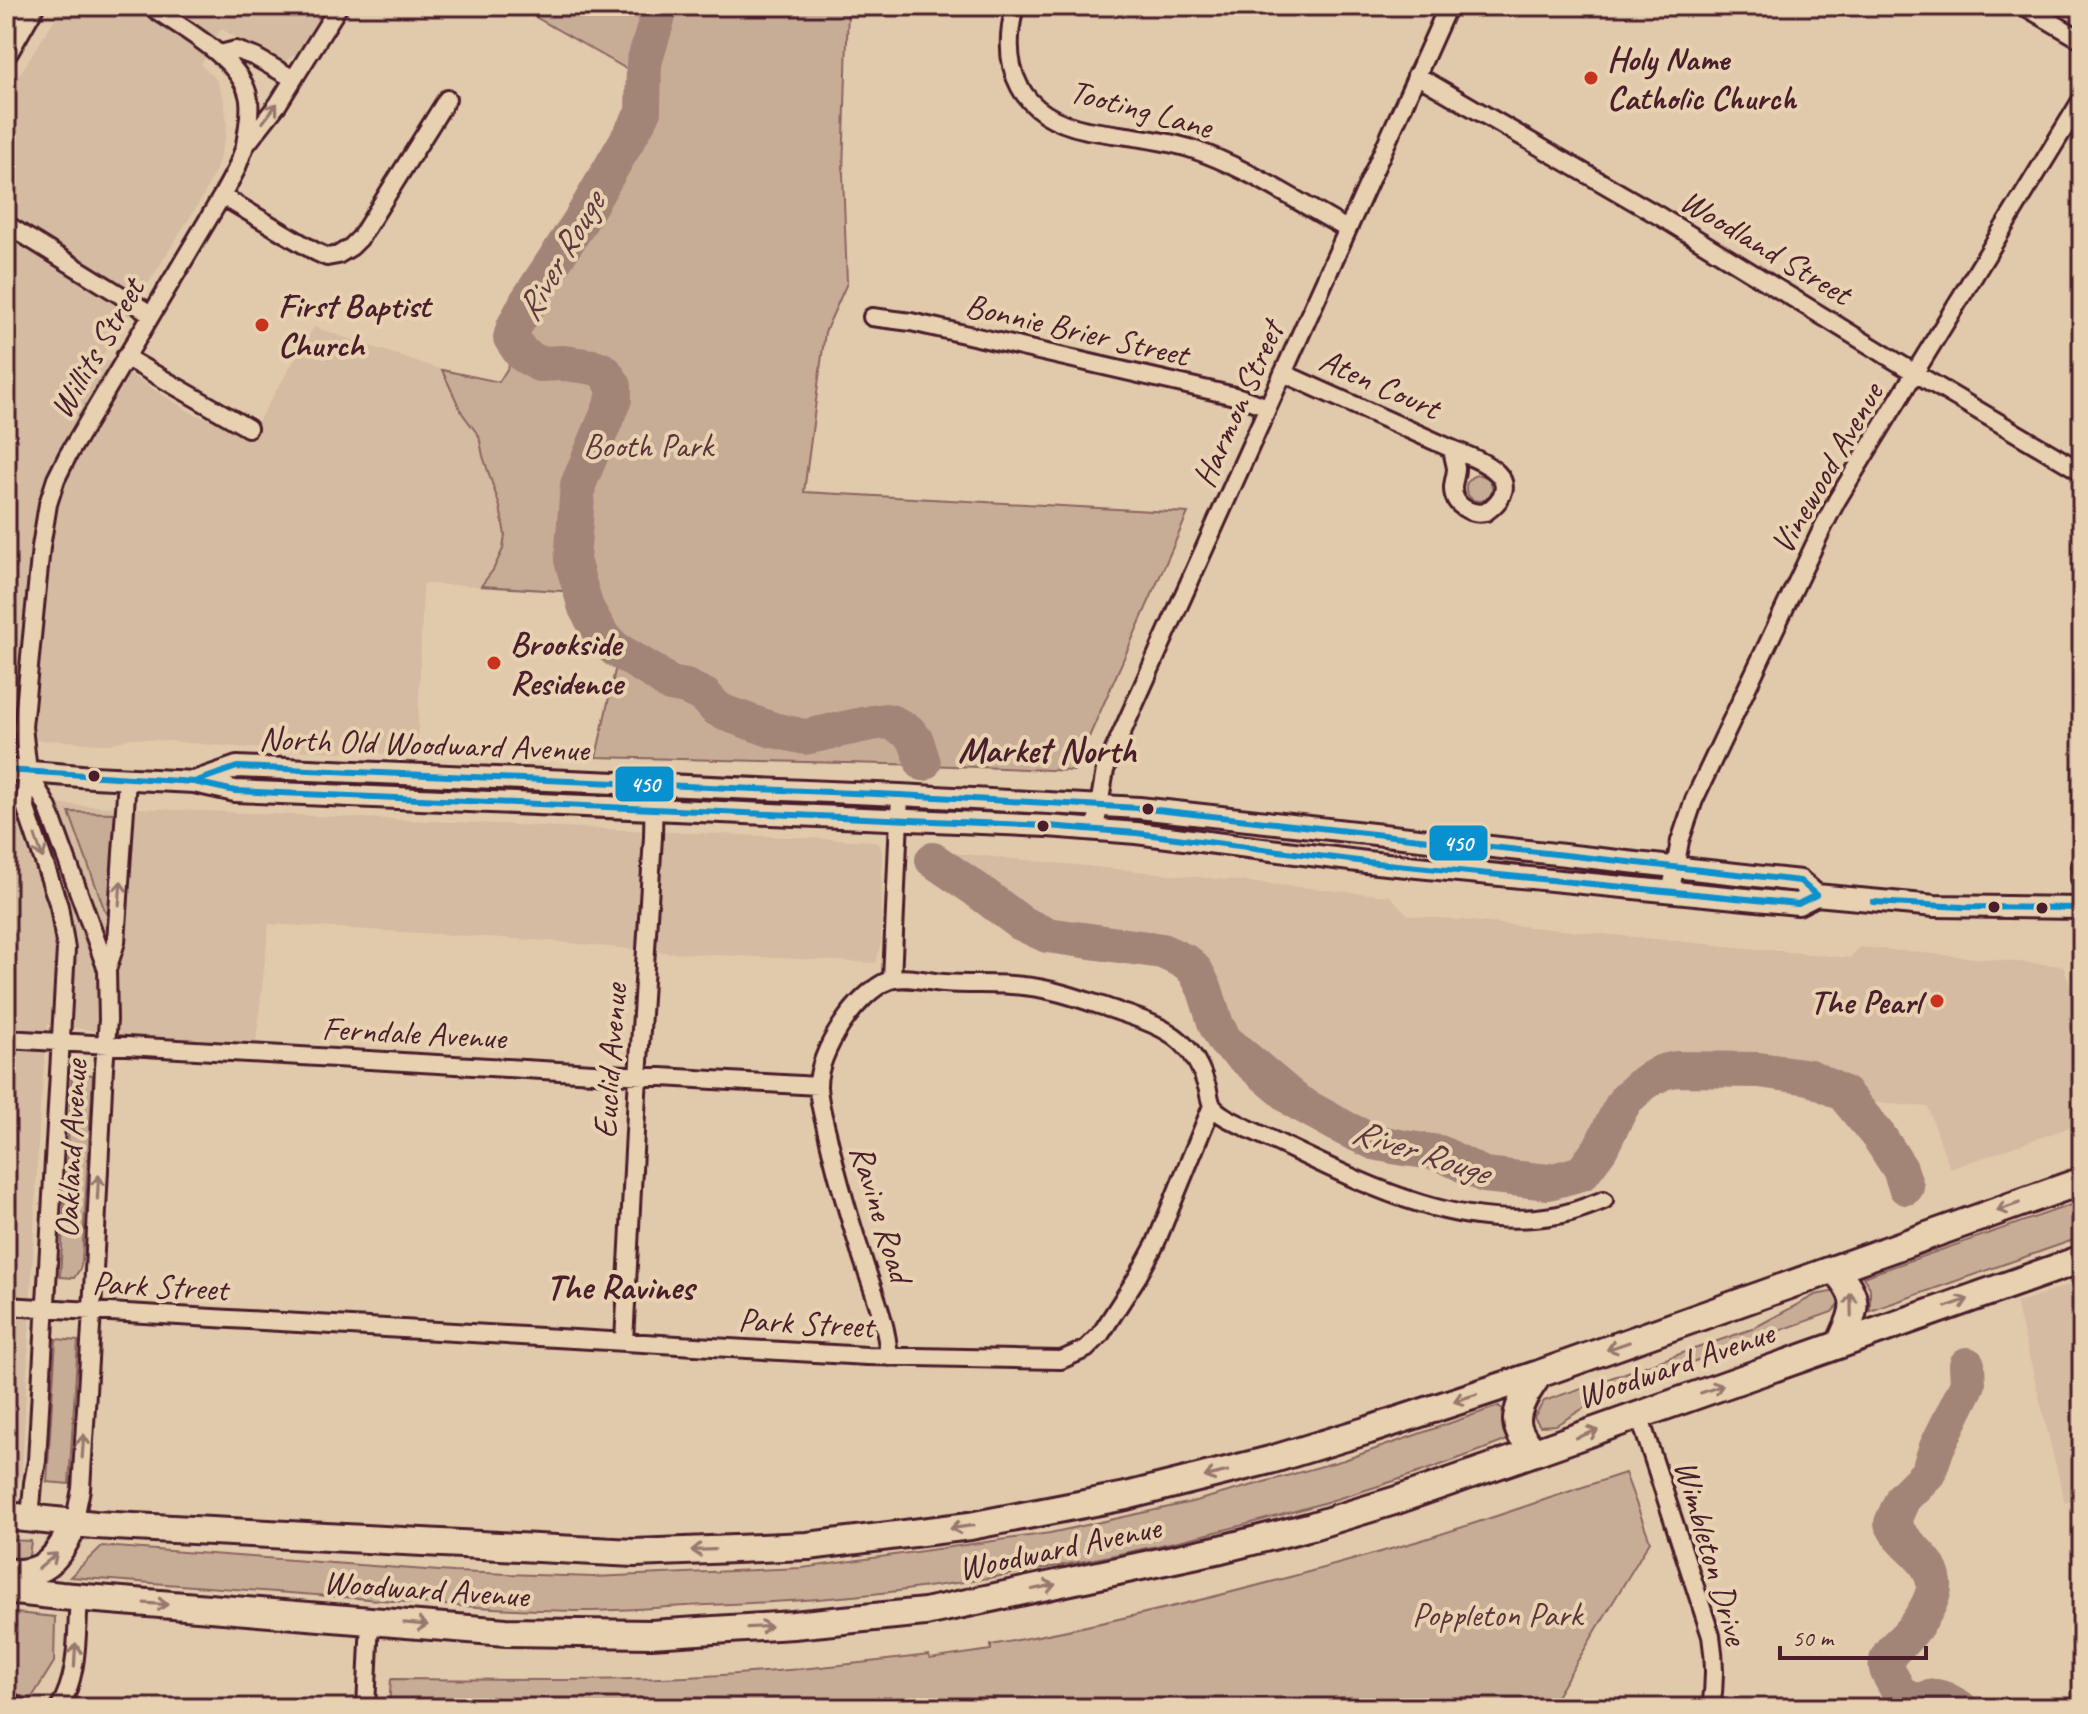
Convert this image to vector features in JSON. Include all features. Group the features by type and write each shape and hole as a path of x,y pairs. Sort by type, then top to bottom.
{"main road":[{"path":"6,50 31,6"},
{"name":"Woodward Avenue","path":"18,1517 74,1524 634,1553 808,1546 970,1526 1126,1496 1285,1456 1369,1430 1539,1374 2082,1181"},
{"name":"Woodward Avenue","path":"6,1590 506,1632 651,1634 925,1612 1221,1549 1312,1526 1397,1500 2082,1259"},
{"path":"1834,1269 1854,1300 1851,1319 1840,1344"},
{"path":"1535,1452 1518,1429 1516,1420 1539,1374"},
{"path":"6,1572 22,1574 49,1563 74,1524"}],"street":[{"path":"150,6 220,54 234,68 247,90 250,104 245,146"},
{"name":"Willits Street","path":"28,771 24,713 41,547 48,504 56,479 222,196 245,146 278,104 339,6"},
{"name":"Tooting Lane","path":"1015,6 1010,30 1015,77 1025,97 1037,108 1084,129 1170,143 1213,158 1237,168 1347,229"},
{"name":"Harmon Street","path":"1095,830 1105,770 1448,6"},
{"path":"2024,6 2082,40"},
{"path":"220,54 236,50 292,78"},
{"name":"Woodland Street","path":"1416,75 1661,217 2082,472"},
{"path":"222,196 316,252 327,257 338,255 351,247 371,223 447,99"},
{"name":"Vinewood Avenue","path":"1671,890 1680,841 1694,800 1811,549 1837,500 2082,99"},
{"path":"6,224 151,314"},
{"name":"Bonnie Brier Street","path":"872,317 979,337 1239,397 1268,407"},
{"path":"125,357 248,428"},
{"name":"Aten Court","path":"1283,373 1452,449"},
{"name":"North Old Woodward Avenue","path":"194,782 237,767 1098,805 1800,881 1816,895"},
{"name":"North Old Woodward Avenue","path":"6,770 194,782 235,791 899,819 1136,833 1366,862 1798,904 1816,895 1935,906 2082,908"},
{"name":"Oakland Avenue","path":"28,771 48,808 107,970 108,1020 92,1311 81,1489 74,1524"},
{"name":"Oakland Avenue","path":"18,1517 33,1483 37,1461 66,949 59,906 25,806 28,771"},
{"name":"Oakland Avenue","path":"107,970 116,942 127,779"},
{"name":"Euclid Avenue","path":"624,1341 654,784"},
{"path":"892,979 900,795"},
{"path":"1366,862 1371,834"},
{"path":"2082,865 2082,878"},
{"path":"818,1086 826,1054 846,1019 876,989 892,979 1033,987 1073,996 1152,1023 1188,1047 1201,1070 1212,1106 1227,1118 1398,1198 1482,1217 1524,1219 1560,1215 1604,1200"},
{"name":"Ferndale Avenue","path":"6,1039 818,1086"},
{"name":"Ravine Road","path":"818,1086 837,1177 885,1327 889,1357"},
{"name":"Park Street","path":"6,1306 889,1357 1061,1360 1086,1349 1110,1322 1155,1245 1212,1106"},
{"name":"Wimbleton Drive","path":"1639,1415 1711,1636 1714,1679 1711,1708"},
{"path":"59,1708 74,1671 79,1598"},
{"path":"366,1708 370,1620"},
{"path":"6,1699 20,1708"}],"shaded area":[{"path":"63,6 325,6 300,50 285,62 221,29 201,65 216,79 224,100 226,136 216,169 202,198 102,357 194,414 215,421 247,440 314,327 442,370 462,413 479,436 505,535 503,549 481,586 423,584 417,755 262,749 131,738 110,744 6,739 6,96"},
{"path":"6,802 873,841 880,845 882,851 881,941 876,963 658,952 550,941 269,924 256,1042 136,1037 48,1024 40,1110 22,1472 18,1485 6,1496"},
{"path":"944,852 1390,896 1408,915 1850,958 1859,947 2063,966 2082,1016 2082,1123 1950,1169 1928,1107 1851,1101 1820,1081 1795,1074 1729,1068 1676,1069 1645,1082 1626,1099 1600,1149 1582,1173 1541,1182 1484,1175 1440,1153 1374,1142 1297,1102 1225,1041 1216,1025 1205,990 1188,963 1174,955 1021,923"},
{"path":"2082,1281 2082,1498 2065,1503 2016,1303"}],"green space":[{"name":"Booth Park","path":"516,6 848,6 843,173 847,283 825,332 804,492 1188,513 1074,771 596,757 617,661 602,650 577,592 481,586 503,549 505,535 500,507 479,436 462,413 442,370 499,382 542,313 530,278 617,182 639,76"},
{"path":"1479,475 1489,478 1492,488 1489,498 1479,501 1469,498 1466,488 1469,478"},
{"path":"69,812 117,813 109,914 105,911"},
{"path":"72,1073 93,1075 82,1261 74,1278 60,1277"},
{"path":"2082,1201 2082,1237 1870,1311 1870,1288 1863,1277"},
{"path":"1836,1291 1842,1301 1832,1312 1614,1390 1556,1425 1540,1426 1534,1417 1544,1401 1752,1329 1815,1295"},
{"path":"56,1339 78,1341 69,1484 47,1482"},
{"path":"1499,1406 1504,1411 1504,1425 1510,1439 1362,1491 1286,1514 1131,1552 898,1591 792,1601 576,1611 70,1577 102,1546 453,1572 593,1577 802,1568 1050,1533 1192,1502 1344,1460"},
{"name":"Poppleton Park","path":"1625,1473 1650,1541 1549,1708 389,1708 391,1679 694,1677 795,1670 929,1655 930,1659 991,1650 991,1645 1262,1585 1447,1532"},
{"path":"6,1540 31,1541 28,1563 6,1560"},
{"path":"6,1612 55,1617 54,1662 31,1699 6,1687"}],"waterway":[{"name":"River Rouge","path":"661,6 644,63 643,113 579,223 527,302 511,338 522,354 539,364 594,367 604,371 614,386 614,399 578,485 572,560 586,608 602,636 615,649 670,684 705,696 725,713 773,730 805,737 886,721 909,732 916,741 923,763"},
{"name":"River Rouge","path":"933,860 1021,923 1047,935 1162,951 1188,963 1205,990 1216,1025 1225,1041 1297,1102 1374,1142 1440,1153 1484,1175 1549,1182 1582,1173 1600,1149 1626,1099 1645,1082 1663,1072 1676,1069 1759,1070 1810,1077 1844,1094 1880,1138 1900,1169 1906,1187"},
{"name":"River Rouge","path":"1960,1708 1937,1697 1907,1698 1897,1689 1887,1664 1892,1651 1920,1619 1934,1589 1928,1565 1892,1523 1903,1498 1928,1473 1937,1447 1968,1384 1967,1365"}],"transit line":[{"name":"450","path":"237,767 1139,808 1800,881 1816,895 1798,904 1366,862 1136,833 1048,826 235,791 194,782 237,767"},
{"name":"450","path":"6,770 194,782"},
{"name":"450","path":"1873,902 1963,907 2082,908"}],"place":[{"name":"Holy Name Catholic Church","path":"1591,78"},
{"name":"First Baptist Church","path":"262,325"},
{"name":"Brookside Residence","path":"494,663"},
{"name":"The Pearl","path":"1937,1001"}],"district":[{"name":"Market North","path":"1047,749"},
{"name":"The Ravines","path":"620,1286"}]}
